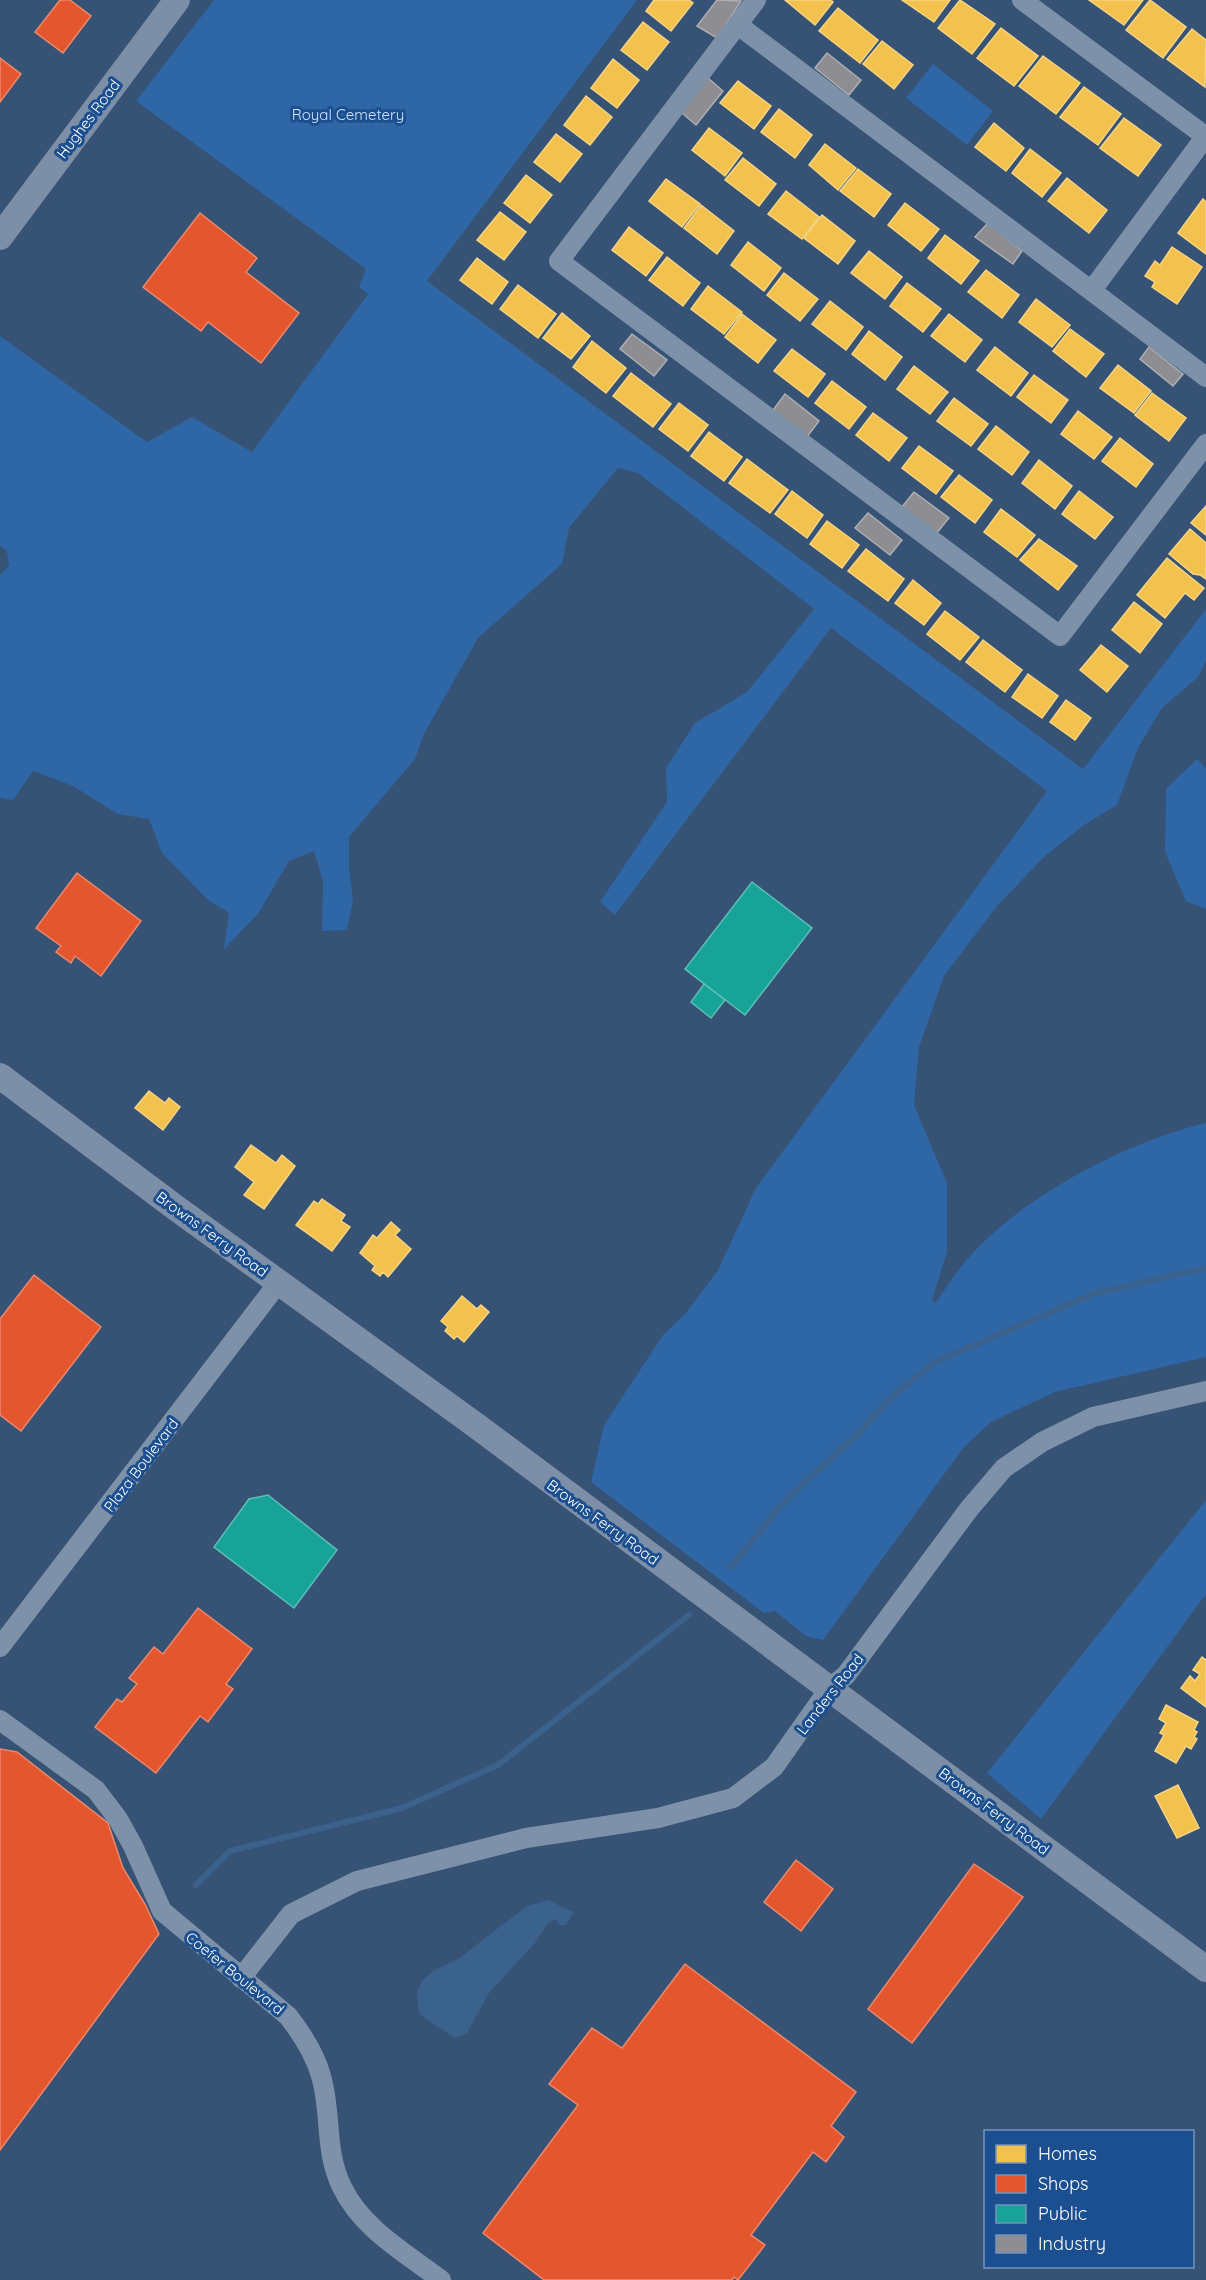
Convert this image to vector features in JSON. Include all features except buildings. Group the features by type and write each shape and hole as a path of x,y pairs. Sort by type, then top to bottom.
{"main road":[{"name":"Hughes Road","path":"0,237 177,0"},
{"name":"Browns Ferry Road","path":"0,1076 1206,1969"}],"street":[{"path":"756,0 559,261 1060,636 1206,444"},
{"path":"1022,0 1206,136 1092,290"},
{"path":"738,25 1206,377"},
{"name":"Plaza Boulevard","path":"0,1647 279,1282"},
{"name":"Landers Road","path":"241,1978 291,1914 357,1881 526,1838 658,1818 733,1798 774,1767 829,1689 846,1675 969,1509 1004,1468 1042,1442 1093,1418 1206,1391"},
{"name":"Coefer Boulevard","path":"0,1720 96,1790 123,1828 162,1911 288,2016 302,2034 321,2077 332,2161 349,2200 368,2223 441,2280"}],"green space":[{"name":"Royal Cemetery","path":"214,0 637,0 427,281 1083,769 1206,609 1206,661 1198,677 1162,708 1138,748 1117,805 1084,825 1045,856 997,906 944,976 919,1047 914,1105 947,1183 947,1252 932,1300 935,1303 966,1261 993,1233 1049,1192 1112,1157 1176,1131 1206,1123 1206,1357 1055,1392 991,1422 964,1447 823,1640 806,1636 775,1611 764,1613 591,1482 604,1425 663,1335 685,1314 718,1270 756,1188 1047,791 831,628 615,915 600,902 667,802 666,768 695,723 747,692 814,609 638,473 618,468 569,528 562,564 478,638 424,734 415,759 349,837 349,867 353,900 347,930 322,931 323,881 314,851 289,861 258,914 224,949 229,913 208,900 162,853 149,819 118,814 73,786 33,771 13,800 0,798 0,575 9,565 7,551 0,546 0,336 147,442 192,417 252,452 368,294 359,287 366,269 136,101"},
{"path":"933,64 993,111 967,145 906,98"},
{"path":"1197,759 1206,769 1206,909 1186,901 1165,852 1166,789"},
{"path":"1206,1500 1206,1594 1041,1819 987,1773"}],"shaded area":[{"path":"548,1900 574,1912 566,1925 560,1925 555,1919 548,1923 535,1943 489,1993 467,2033 455,2038 419,2014 417,1993 421,1982 433,1971 458,1959 527,1906"}],"waterway":[{"path":"731,1567 779,1508 855,1437 896,1393 935,1362 1095,1293 1206,1268"},
{"path":"196,1885 230,1851 402,1808 498,1765 689,1615"}]}
